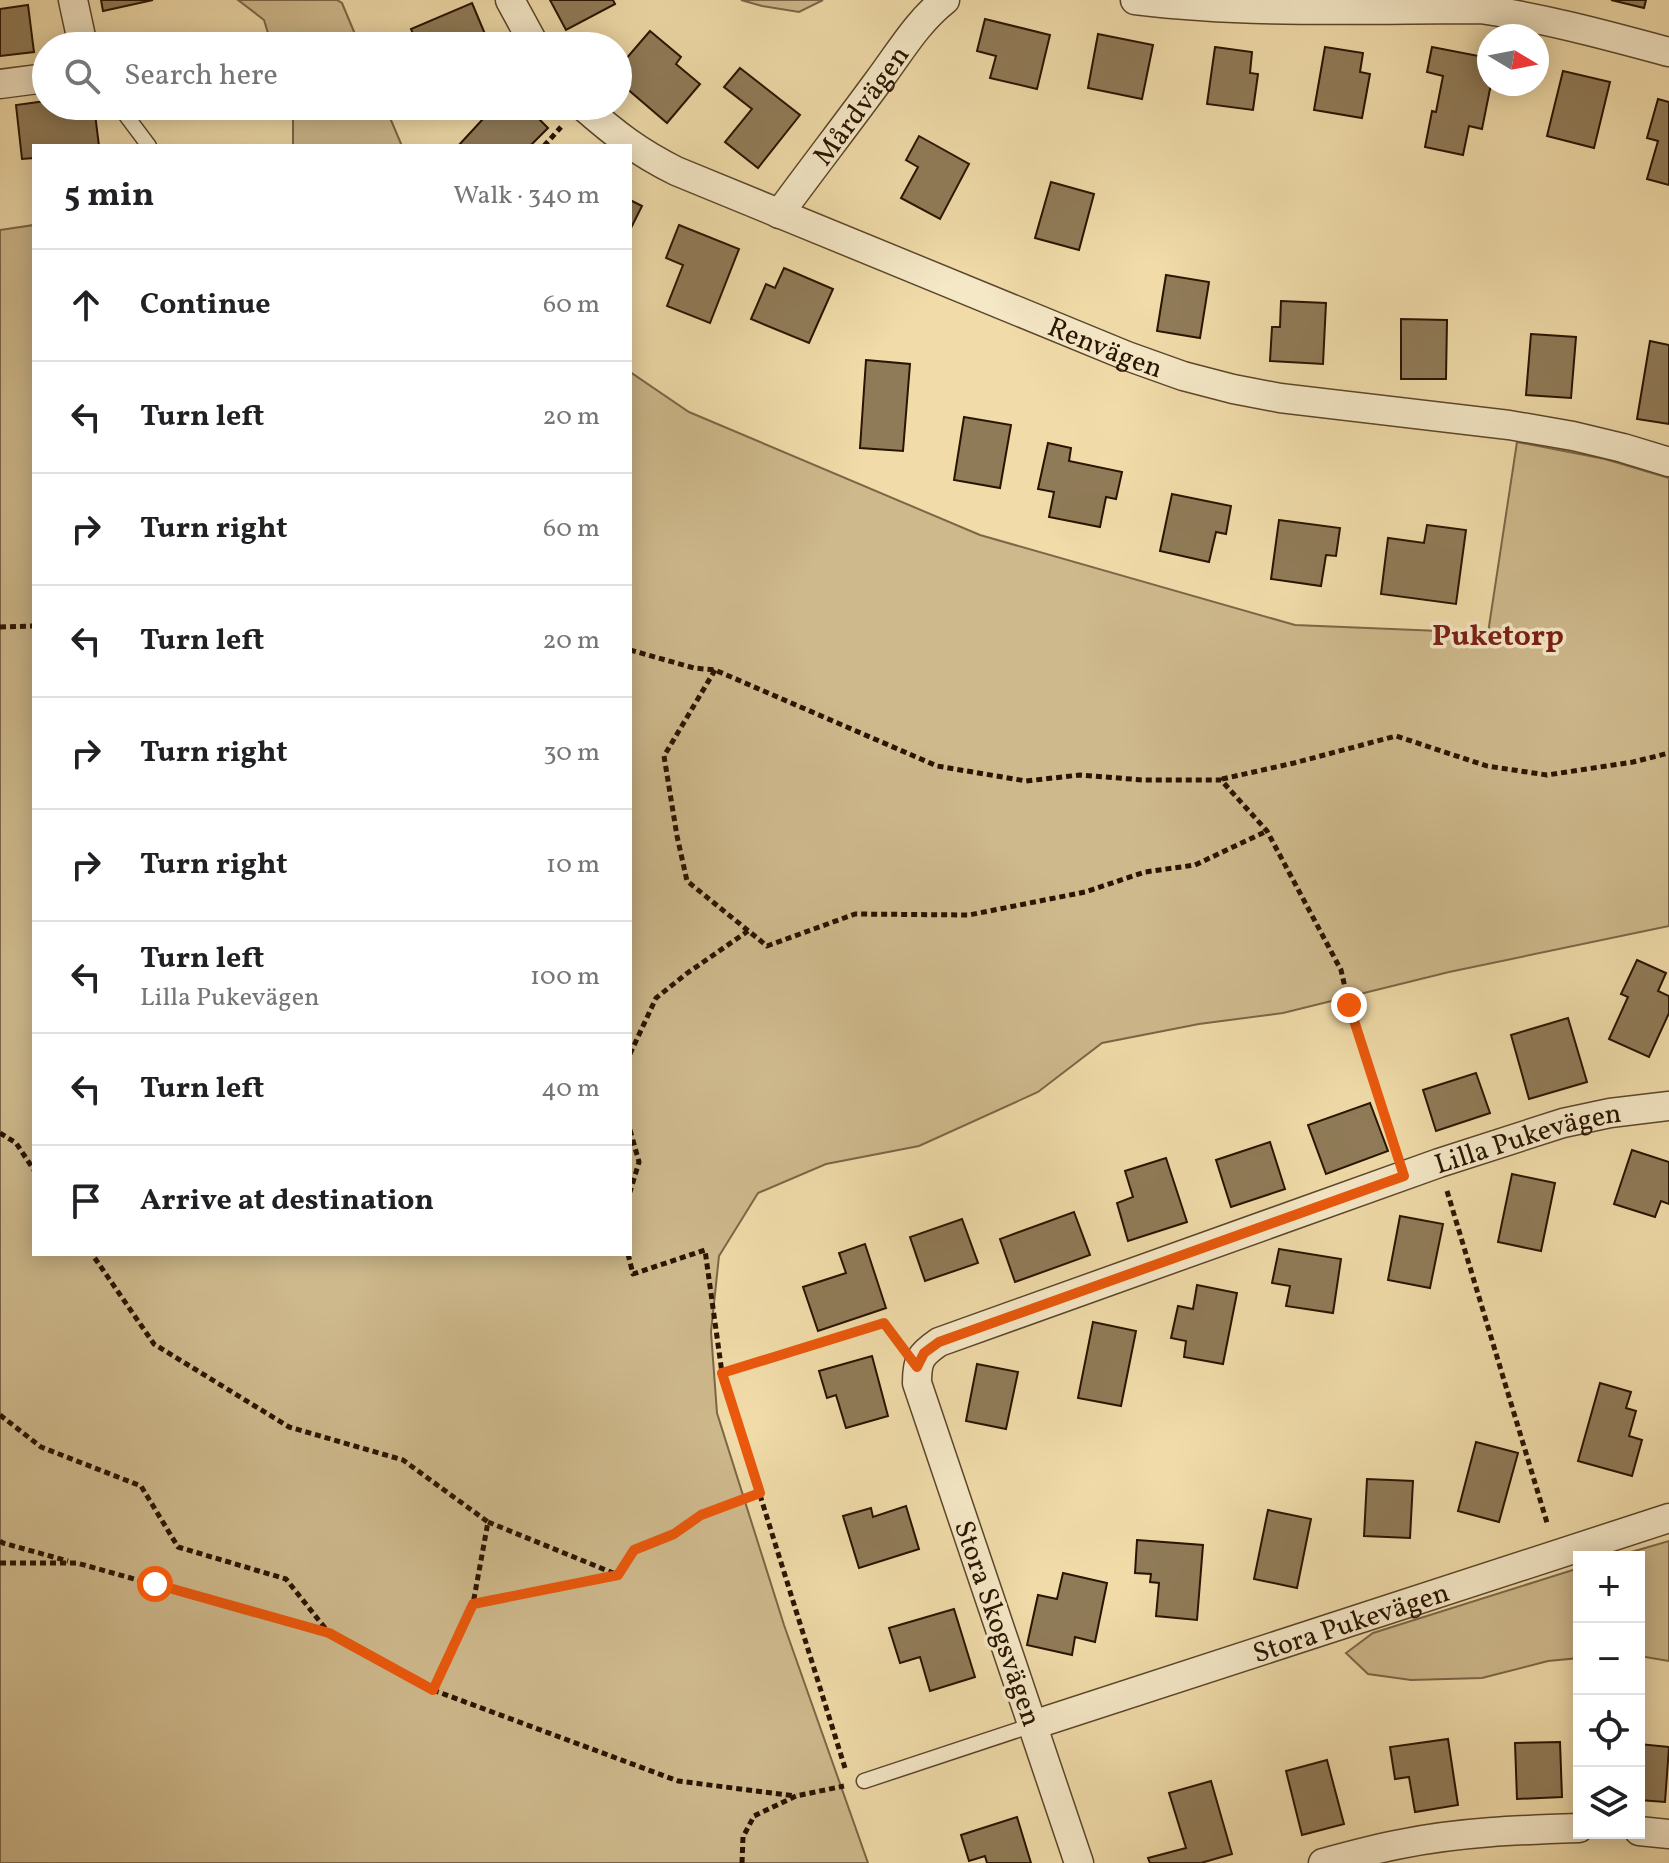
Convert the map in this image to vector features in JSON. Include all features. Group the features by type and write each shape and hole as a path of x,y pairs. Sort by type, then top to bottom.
{"street":[{"path":"73,0 80,32"},
{"path":"510,0 527,32"},
{"name":"Mårdvägen","path":"779,214 913,31 945,0"},
{"path":"1135,0 1254,10 1480,9 1581,27 1669,52"},
{"path":"0,84 32,80"},
{"name":"Renvägen","path":"599,120 629,144"},
{"name":"Renvägen","path":"632,146 676,171 779,214 1183,376 1280,398 1509,425 1573,436 1669,462"},
{"name":"Lilla Pukevägen","path":"917,1375 924,1353 939,1342 1439,1163 1563,1123 1610,1113 1669,1106"},
{"name":"Stora Skogsvägen","path":"917,1375 1079,1863"},
{"name":"Stora Pukevägen","path":"1033,1725 1669,1518"},
{"path":"1323,1863 1403,1843 1449,1836 1573,1828"},
{"path":"1645,1832 1669,1834"}],"lane":[{"path":"130,120 148,144"},
{"path":"857,1783 1033,1725"}],"path":[{"path":"0,627 32,626"},
{"path":"632,651 694,668 715,670 937,766 1026,781 1080,775 1143,780 1221,780 1396,736 1487,766 1547,775 1633,762 1669,753"},
{"path":"715,670 664,756 677,836 687,881 767,946 855,914 969,915 1085,892 1145,872 1195,865 1267,831"},
{"path":"1221,780 1267,831 1341,970 1349,1005 1404,1176"},
{"path":"632,1050 656,998 748,931"},
{"path":"0,1133 16,1143 32,1167"},
{"path":"632,1137 639,1162 632,1185"},
{"path":"1439,1163 1556,1554"},
{"path":"628,1256 633,1274 705,1250 722,1373 857,1783 796,1796 754,1816 743,1837 742,1863"},
{"path":"93,1256 154,1344 289,1427 403,1460 488,1522 618,1575"},
{"path":"722,1373 884,1323 917,1375"},
{"path":"0,1415 41,1447 141,1486 178,1547 286,1579 329,1633"},
{"path":"473,1604 618,1575 634,1550 674,1534 701,1515 760,1493"},
{"path":"433,1690 473,1604 488,1522"},
{"path":"0,1541 329,1633 433,1690 678,1781 796,1796"},
{"path":"0,1563 77,1563"}],"shaded area":[{"path":"238,0 337,0 342,3 354,32 268,32 264,20"},
{"path":"741,0 823,0 799,12"},
{"path":"293,120 391,120 401,144 293,144"},
{"path":"32,225 32,1256 632,1256 632,373 689,412 980,535 1295,625 1488,633 1517,442 1605,459 1669,478 1669,926 1449,972 1283,1013 1199,1024 1102,1043 1038,1092 919,1146 826,1164 758,1193 719,1256 711,1332 717,1413 784,1625 868,1863 0,1863 0,230"},
{"path":"1669,1541 1669,1661 1645,1657 1645,1551 1635,1551"},
{"path":"1573,1570 1573,1659 1548,1661 1482,1678 1411,1680 1368,1674 1346,1653 1373,1633"}],"building":[{"path":"101,0 153,0 103,11"},
{"path":"550,0 613,0 615,4 566,30"},
{"path":"1611,0 1646,0 1644,8"},
{"path":"472,3 484,32 412,32 411,29"},
{"path":"28,5 32,52 0,56 0,9"},
{"path":"985,19 1050,35 1037,89 990,78 996,56 977,51"},
{"path":"650,31 681,57 676,64 700,84 667,123 632,93 632,52"},
{"path":"1098,34 1153,45 1142,99 1088,88"},
{"path":"1215,47 1252,52 1250,73 1258,74 1253,110 1207,104"},
{"path":"1325,47 1363,53 1360,72 1370,74 1362,118 1314,110"},
{"path":"1432,47 1477,56 1477,96 1489,96 1482,129 1469,126 1463,155 1425,147 1443,76 1427,72"},
{"path":"740,68 800,115 758,168 725,142 752,109 724,87"},
{"path":"1563,71 1610,82 1594,148 1547,136"},
{"path":"1658,99 1669,102 1669,185 1647,179 1658,141 1647,138"},
{"path":"32,103 32,120 96,120 99,144 32,144 32,158 22,159 16,105"},
{"path":"482,120 540,120 548,128 532,144 460,144"},
{"path":"919,136 969,164 940,219 901,198 918,167 906,160"},
{"path":"1051,182 1094,194 1079,250 1035,238"},
{"path":"632,201 642,206 632,226"},
{"path":"679,225 739,249 710,323 667,306 683,265 666,258"},
{"path":"784,268 833,289 809,343 751,319 766,284 775,288"},
{"path":"1166,275 1209,282 1200,338 1157,331"},
{"path":"1281,301 1326,303 1323,364 1270,361 1272,327 1280,327"},
{"path":"1401,319 1447,320 1446,379 1401,379"},
{"path":"1531,334 1576,337 1571,398 1526,395"},
{"path":"1650,341 1669,345 1669,424 1637,419"},
{"path":"866,360 910,364 903,451 860,448"},
{"path":"964,417 1011,425 1000,488 954,480"},
{"path":"1048,443 1071,448 1069,461 1122,472 1116,499 1106,497 1100,527 1049,517 1054,492 1038,489"},
{"path":"1172,494 1231,506 1226,534 1216,532 1209,562 1160,551"},
{"path":"1279,520 1340,528 1336,556 1326,555 1321,586 1271,579"},
{"path":"1427,525 1466,530 1456,604 1381,594 1388,538 1424,543"},
{"path":"1637,960 1666,973 1658,991 1669,996 1669,1013 1649,1057 1609,1039 1628,997 1621,994"},
{"path":"1568,1018 1587,1082 1529,1099 1511,1035"},
{"path":"1476,1073 1490,1113 1436,1131 1423,1090"},
{"path":"1370,1103 1388,1151 1326,1174 1308,1125"},
{"path":"1270,1142 1285,1189 1231,1207 1216,1160"},
{"path":"1632,1150 1669,1162 1669,1204 1661,1201 1655,1217 1614,1204"},
{"path":"1166,1158 1187,1222 1128,1241 1117,1203 1133,1197 1125,1171"},
{"path":"1512,1174 1555,1183 1541,1251 1498,1242"},
{"path":"1074,1212 1090,1255 1015,1282 1000,1239"},
{"path":"1400,1216 1443,1224 1430,1288 1388,1280"},
{"path":"962,1219 978,1263 925,1281 910,1237"},
{"path":"865,1244 886,1308 818,1331 803,1287 846,1273 839,1253"},
{"path":"1279,1249 1341,1259 1333,1313 1286,1306 1290,1286 1272,1283"},
{"path":"1197,1285 1237,1293 1223,1364 1184,1357 1186,1341 1171,1338 1178,1306 1193,1309"},
{"path":"1093,1322 1136,1331 1121,1406 1078,1398"},
{"path":"872,1356 888,1416 846,1428 836,1395 827,1398 819,1371"},
{"path":"977,1364 1018,1372 1006,1429 966,1421"},
{"path":"1600,1383 1631,1392 1626,1408 1636,1411 1629,1436 1642,1440 1632,1476 1578,1461"},
{"path":"1476,1442 1518,1453 1499,1522 1458,1511"},
{"path":"1367,1479 1413,1481 1410,1538 1364,1536"},
{"path":"906,1506 919,1549 859,1568 843,1516 871,1508 873,1517"},
{"path":"1268,1510 1311,1519 1297,1588 1254,1579"},
{"path":"1137,1540 1203,1545 1197,1620 1156,1616 1159,1583 1150,1582 1151,1574 1135,1573"},
{"path":"1063,1573 1107,1583 1095,1642 1075,1637 1072,1655 1027,1645 1038,1595 1057,1599"},
{"path":"954,1609 975,1677 930,1691 920,1657 900,1663 889,1628"},
{"path":"1448,1739 1458,1805 1415,1812 1409,1777 1395,1779 1390,1747"},
{"path":"1560,1742 1562,1797 1517,1799 1515,1743"},
{"path":"1645,1745 1669,1747 1665,1802 1645,1800"},
{"path":"1327,1760 1344,1824 1302,1835 1286,1771"},
{"path":"1211,1781 1232,1854 1201,1863 1150,1863 1148,1858 1186,1848 1169,1793"},
{"path":"1017,1817 1031,1863 987,1863 985,1856 969,1861 961,1835"}],"district":[{"name":"Puketorp","path":"1498,635"}],"route":[{"path":"155,1584 329,1633 433,1690 473,1604 618,1575 634,1550 674,1534 701,1515 760,1493 722,1373 884,1323 917,1367 924,1353 939,1342 1404,1176 1349,1005"}]}
